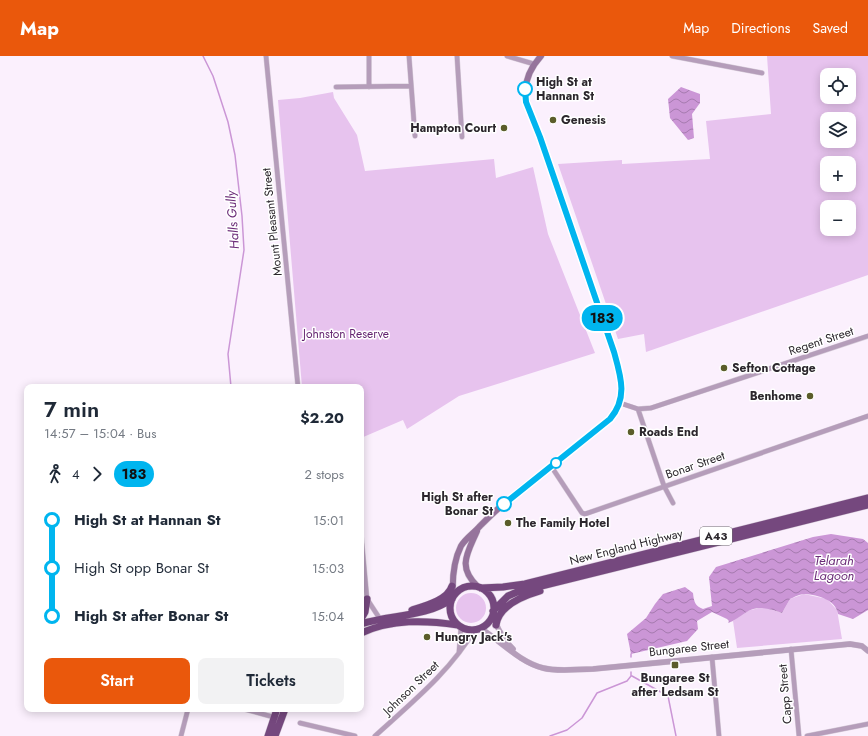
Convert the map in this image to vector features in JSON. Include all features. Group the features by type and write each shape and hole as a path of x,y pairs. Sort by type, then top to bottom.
{"highway":[{"name":"New England Highway","path":"480,588 525,584 868,498"},
{"name":"New England Highway","path":"493,612 508,596 517,592 868,505"},
{"path":"496,625 501,611 513,602 534,592 550,588 566,580"},
{"path":"393,617 420,608 443,597 451,591 452,586"},
{"name":"A43","path":"364,623 380,618 434,610 452,598 460,589 472,586 480,588"},
{"path":"480,588 490,595 493,612"},
{"path":"452,598 451,614 460,626"},
{"path":"364,614 367,599"},
{"name":"A43","path":"478,629 488,622 493,612"},
{"path":"364,631 389,624 408,621 436,622 478,629"},
{"path":"275,736 276,712"},
{"path":"268,736 277,718 282,712"}],"main road":[{"path":"452,598 455,562 458,552 467,538 491,515 610,419 620,403 622,387 614,352 525,98 526,80 534,64 541,56"},
{"path":"478,528 468,552 465,567 471,580 480,588"}],"street":[{"name":"Mount Pleasant Street","path":"266,56 298,384"},
{"path":"369,56 370,87"},
{"path":"409,56 410,86 415,136"},
{"path":"457,56 462,137"},
{"path":"507,56 534,64"},
{"path":"672,56 762,73"},
{"path":"336,87 410,86"},
{"name":"Regent Street","path":"620,403 638,409 651,408 868,336"},
{"path":"638,409 664,486 673,504"},
{"name":"Bonar Street","path":"552,466 582,513 585,514 868,416"},
{"path":"364,577 367,599 380,618"},
{"name":"Bungaree Street","path":"493,612 496,625 503,637 520,657"},
{"path":"459,652 460,626"},
{"name":"Bungaree Street","path":"478,629 520,657 542,668 561,670 593,669 850,644 862,646 868,651"},
{"name":"Johnson Street","path":"375,736 438,677 478,629"},
{"name":"Capp Street","path":"791,649 799,736"},
{"path":"712,657 719,736"},
{"path":"181,736 187,712"},
{"path":"255,712 277,718"},
{"path":"300,723 354,736"},
{"path":"807,736 868,724"}],"green space":[{"path":"767,56 868,56 868,275 646,352 644,334 618,339 558,164 622,160 622,164 710,159 706,121 771,114"},
{"name":"Johnston Reserve","path":"333,92 334,98 357,135 365,171 494,159 496,178 533,167 548,234 595,353 459,396 407,429 403,420 364,437 364,384 302,384 278,100"},
{"path":"471,593 482,597 486,608 482,619 471,623 460,619 456,608 460,597"},
{"name":"Telarah Lagoon","path":"804,594 827,599 837,610 842,639 737,648 733,621 747,611 763,607 782,613 790,599"}],"water":[{"path":"681,87 700,94 700,103 692,114 694,138 688,140 670,118 668,99"},
{"name":"Telarah Lagoon","path":"831,534 863,539 868,543 868,610 853,619 838,614 834,605 826,599 803,594 790,599 782,613 759,608 750,610 728,623 729,621 727,619 712,612 697,621 698,629 687,641 631,654 627,634 646,618 663,594 685,587 693,593 694,601 698,606 703,609 712,606 709,577 716,567 813,537"}],"waterway":[{"name":"Halls Gully","path":"203,56 213,76 228,122 235,155 242,216 244,250 228,354 231,384"},
{"path":"550,736 567,730 582,718 597,693 627,681 631,676 631,672"},
{"path":"632,676 668,696 676,736"}],"bus line":[{"name":"183","path":"504,504 610,419 619,407 622,398 622,387 614,352 540,137 527,106 525,89"}],"place":[{"name":"High St at Hannan St","path":"525,89"},
{"name":"Genesis","path":"553,120"},
{"name":"Hampton Court","path":"504,128"},
{"name":"Sefton Cottage","path":"724,368"},
{"name":"Benhome","path":"810,396"},
{"name":"Roads End","path":"631,432"},
{"name":"High St after Bonar St","path":"504,504"},
{"name":"The Family Hotel","path":"508,523"},
{"name":"Hungry Jack's","path":"427,637"},
{"name":"Bungaree St after Ledsam St","path":"675,665"}]}
